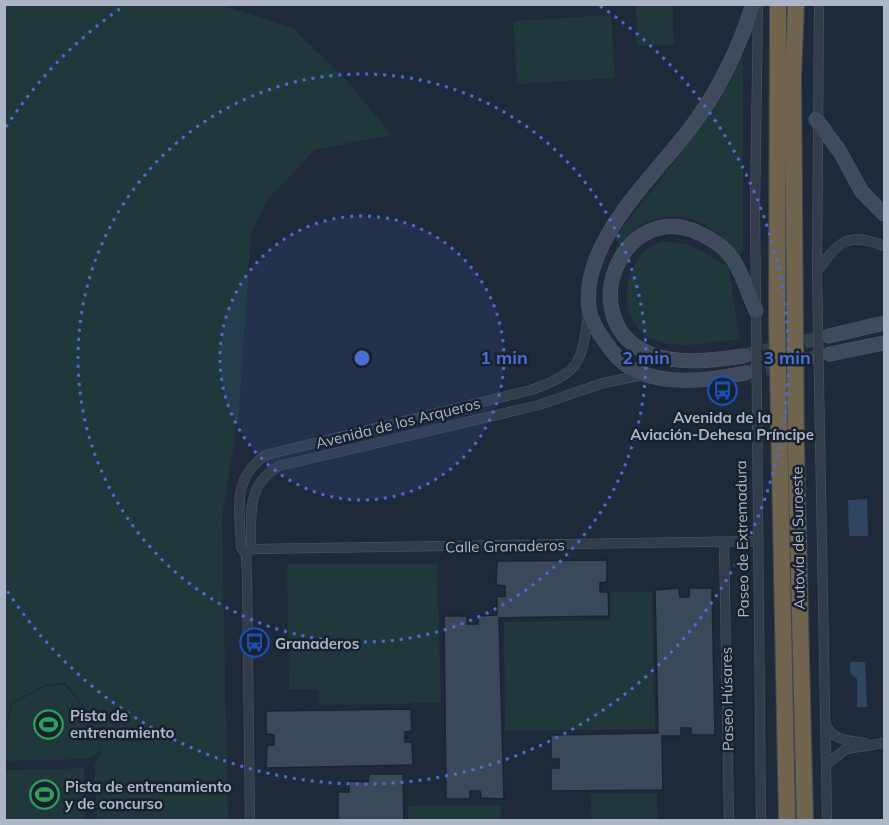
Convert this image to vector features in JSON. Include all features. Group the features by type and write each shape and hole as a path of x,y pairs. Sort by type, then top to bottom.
{"highway":[{"name":"Autovía del Suroeste","path":"778,4 777,322 787,820"},
{"name":"Autovía del Suroeste","path":"796,4 793,89 796,439 804,820"}],"main road":[{"path":"745,373 684,381 646,375 617,358 598,332 589,308 591,275 600,248 614,224 676,147 711,98 737,50 753,4"},
{"path":"816,119 840,152 862,192 885,214"},
{"path":"743,356 686,361 653,355 625,337 615,322 609,291 613,273 622,253 633,241 649,231 677,226 694,230 716,242 734,261 756,311"},
{"path":"829,336 885,323"},
{"path":"830,354 885,343"}],"street":[{"name":"Paseo de Extremadura","path":"758,4 756,311 761,820"},
{"path":"819,4 816,119 817,272 826,820"},
{"path":"817,272 834,248 848,239 868,239 885,246"},
{"name":"Avenida de los Arqueros","path":"249,552 241,547 240,488 245,472 255,462 266,455 531,390 562,378 584,353 589,308"},
{"path":"858,329 885,316"},
{"name":"Avenida de los Arqueros","path":"250,820 249,552 253,492 260,480 279,466 539,405 603,383 646,375"},
{"name":"Calle Granaderos","path":"249,552 759,541"},
{"name":"Paseo Húsares","path":"724,542 729,820"},
{"path":"825,724 835,737 870,744"},
{"path":"826,765 846,749 885,743"}],"green space":[{"path":"5,4 221,5 293,28 346,80 392,135 315,150 268,199 251,233 239,412 222,518 228,820 97,820 94,765 102,750 87,711 66,683 47,684 11,703 5,731"},
{"path":"636,5 673,5 674,45 637,46"},
{"path":"611,15 615,78 517,84 513,21"},
{"path":"743,54 743,251 740,255 720,236 698,221 673,216 645,223 619,245 615,237 699,126"},
{"path":"662,241 691,246 729,267 739,339 700,344 670,344 647,336 637,327 627,304 629,277 642,253"},
{"path":"287,564 437,564 441,703 320,705 318,690 289,689"},
{"path":"610,592 652,592 655,729 505,731 504,622 610,620"},
{"name":"Pista de entrenamiento","path":"65,685 86,711 101,750 88,759 5,761 5,737 12,704 47,686"},
{"name":"Pista de entrenamiento y de concurso","path":"84,768 85,820 5,820 5,770"},
{"path":"590,793 657,793 658,820 592,820"},
{"path":"501,805 501,820 408,820 408,806"}],"water":[{"path":"867,499 868,536 849,536 848,500"},
{"path":"850,662 865,662 867,707 857,707 857,679 850,673"}],"building":[{"path":"607,560 607,582 600,583 600,592 608,592 609,616 499,618 504,799 481,798 480,791 470,791 470,799 446,799 444,616 467,616 467,624 478,624 478,616 497,615 497,596 505,597 505,586 496,585 497,561"},
{"path":"679,588 680,597 689,597 689,588 712,588 715,735 691,735 691,728 681,728 681,736 662,736 663,790 551,791 551,768 559,768 559,759 551,759 551,735 658,733 655,590"},
{"path":"411,709 412,731 405,732 405,742 412,742 413,765 266,768 267,745 274,745 274,735 266,734 266,711"},
{"path":"369,774 403,774 404,820 338,820 338,792 349,792 349,781 368,782"}],"tunnel":[{"path":"743,356 829,336"},
{"path":"745,373 830,354"}],"place":[{"name":"Avenida de la Aviación-Dehesa Príncipe","path":"722,390"},
{"name":"Granaderos","path":"254,643"},
{"name":"Pista de entrenamiento","path":"49,724"},
{"name":"Pista de entrenamiento y de concurso","path":"44,795"}]}
